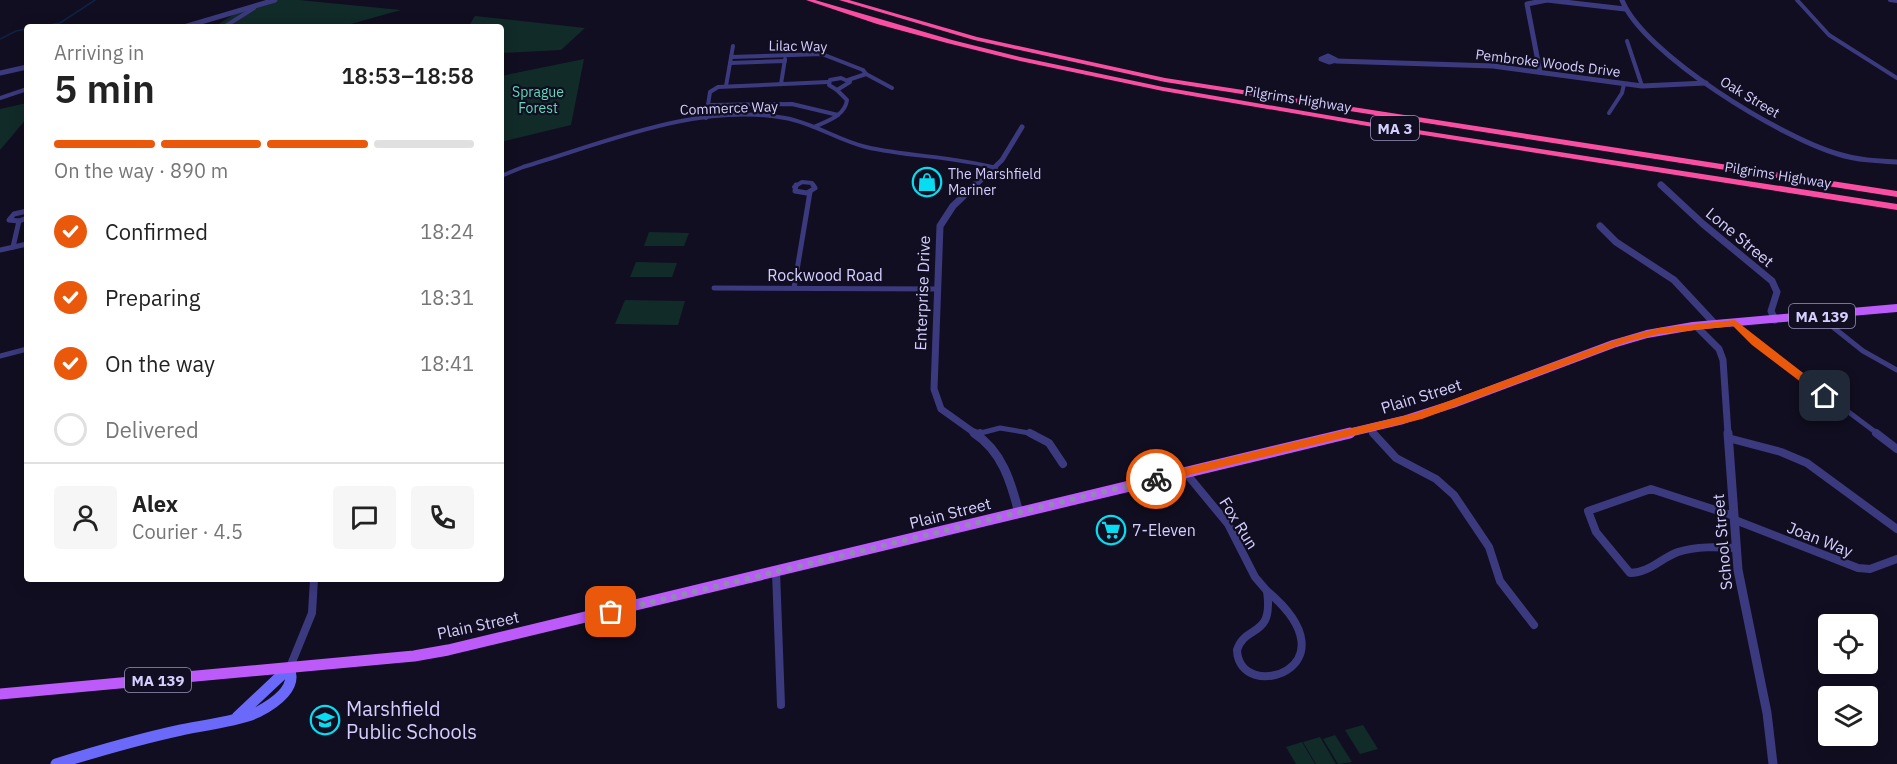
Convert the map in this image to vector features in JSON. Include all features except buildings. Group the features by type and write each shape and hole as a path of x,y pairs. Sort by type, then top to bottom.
{"highway":[{"name":"Pilgrims Highway","path":"809,0 894,27 994,54 1156,89 1897,207"},
{"name":"Pilgrims Highway","path":"842,0 986,41 1157,78 1897,193"}],"main road":[{"name":"Plain Street","path":"0,694 289,668 448,650 1185,471 1369,429 1431,412 1624,340 1659,331 1896,308"},
{"path":"56,764 118,745 256,713 276,700 292,679 289,668"}],"street":[{"path":"195,24 275,0"},
{"path":"1540,72 1527,4 1547,0 1625,9"},
{"name":"Oak Street","path":"1622,0 1625,9 1648,37 1706,83 1745,110 1817,147 1863,160 1897,162"},
{"path":"1797,0 1809,19 1837,42 1897,78"},
{"path":"1890,0 1897,1"},
{"path":"229,24 254,8"},
{"path":"1627,41 1628,55 1639,72 1642,86"},
{"path":"726,86 733,46"},
{"name":"Lilac Way","path":"731,57 785,58 822,54 857,67 892,88"},
{"path":"730,63 785,58 781,84"},
{"name":"Pembroke Woods Drive","path":"1334,59 1506,68 1642,86 1706,83"},
{"path":"1506,68 1528,67 1537,62"},
{"path":"0,73 24,68"},
{"path":"706,118 713,88 828,82 834,79 848,80 866,74"},
{"path":"837,90 849,84 848,80"},
{"path":"814,127 838,115 847,104 844,96 828,82"},
{"path":"1609,113 1622,93 1624,84"},
{"path":"0,98 24,90"},
{"path":"708,105 792,104 838,115"},
{"name":"Commerce Way","path":"504,175 661,126 706,118 773,116 799,121 864,147 947,156 996,168"},
{"name":"Enterprise Drive","path":"1019,513 1007,470 992,447 977,434 943,412 936,402 934,389 938,235 942,219 952,206 996,168 1008,153 1022,127"},
{"name":"Lone Street","path":"1661,185 1703,224 1772,281 1777,292 1770,311 1775,320"},
{"path":"794,288 810,192"},
{"path":"24,211 9,218 10,221 24,219"},
{"path":"13,247 19,221"},
{"path":"1600,226 1612,239 1674,280 1715,324"},
{"path":"0,250 24,245"},
{"name":"Rockwood Road","path":"714,288 937,289"},
{"path":"1819,316 1863,351 1897,370"},
{"path":"1735,323 1755,342 1897,449"},
{"name":"School Street","path":"1696,326 1722,354 1736,548 1744,604 1767,713 1773,764"},
{"path":"0,356 24,350"},
{"path":"977,434 992,428 1035,434 1052,447 1063,464"},
{"path":"1369,429 1396,458 1436,479 1454,495 1489,547 1500,581 1534,625"},
{"path":"1728,438 1781,452 1807,463 1897,529"},
{"name":"Fox Run","path":"1185,471 1228,524 1255,577 1287,608 1301,638 1301,655 1293,667 1259,677 1249,673 1241,666 1237,648 1240,641 1263,625 1267,616 1267,591"},
{"name":"Joan Way","path":"1736,548 1692,549 1667,557 1639,573 1630,573 1596,532 1588,511 1652,489 1734,518 1858,568 1870,569 1897,559"},
{"path":"776,572 781,705"},
{"path":"289,668 312,613 314,582"}],"green space":[{"path":"266,0 299,0 401,10 351,24 219,24 242,9"},
{"name":"Sprague Forest","path":"475,16 585,28 561,50 504,53 504,24 470,24"},
{"name":"Sprague Forest","path":"584,59 571,125 504,141 504,75"},
{"path":"24,104 24,122 0,150 0,109"},
{"path":"649,232 689,233 684,246 644,246"},
{"path":"636,262 677,263 672,277 630,277"},
{"path":"625,300 685,301 678,325 615,324"},
{"path":"1363,725 1378,749 1360,754 1345,730"},
{"path":"1335,735 1352,762 1338,764 1323,739"},
{"path":"1320,737 1336,764 1316,764 1303,742"},
{"path":"1302,742 1315,764 1296,764 1286,747"}],"waterway":[{"path":"54,24 60,23 95,0"},
{"path":"0,39 24,30"}],"way so far":[{"path":"611,612 1156,479"}],"place":[{"name":"The Marshfield Mariner","path":"927,182"},
{"name":"7-Eleven","path":"1111,530"},
{"name":"Marshfield Public Schools","path":"325,720"}],"route":[{"path":"1156,479 1419,416 1624,340 1659,331 1693,326 1735,323 1745,334 1825,396"}]}
